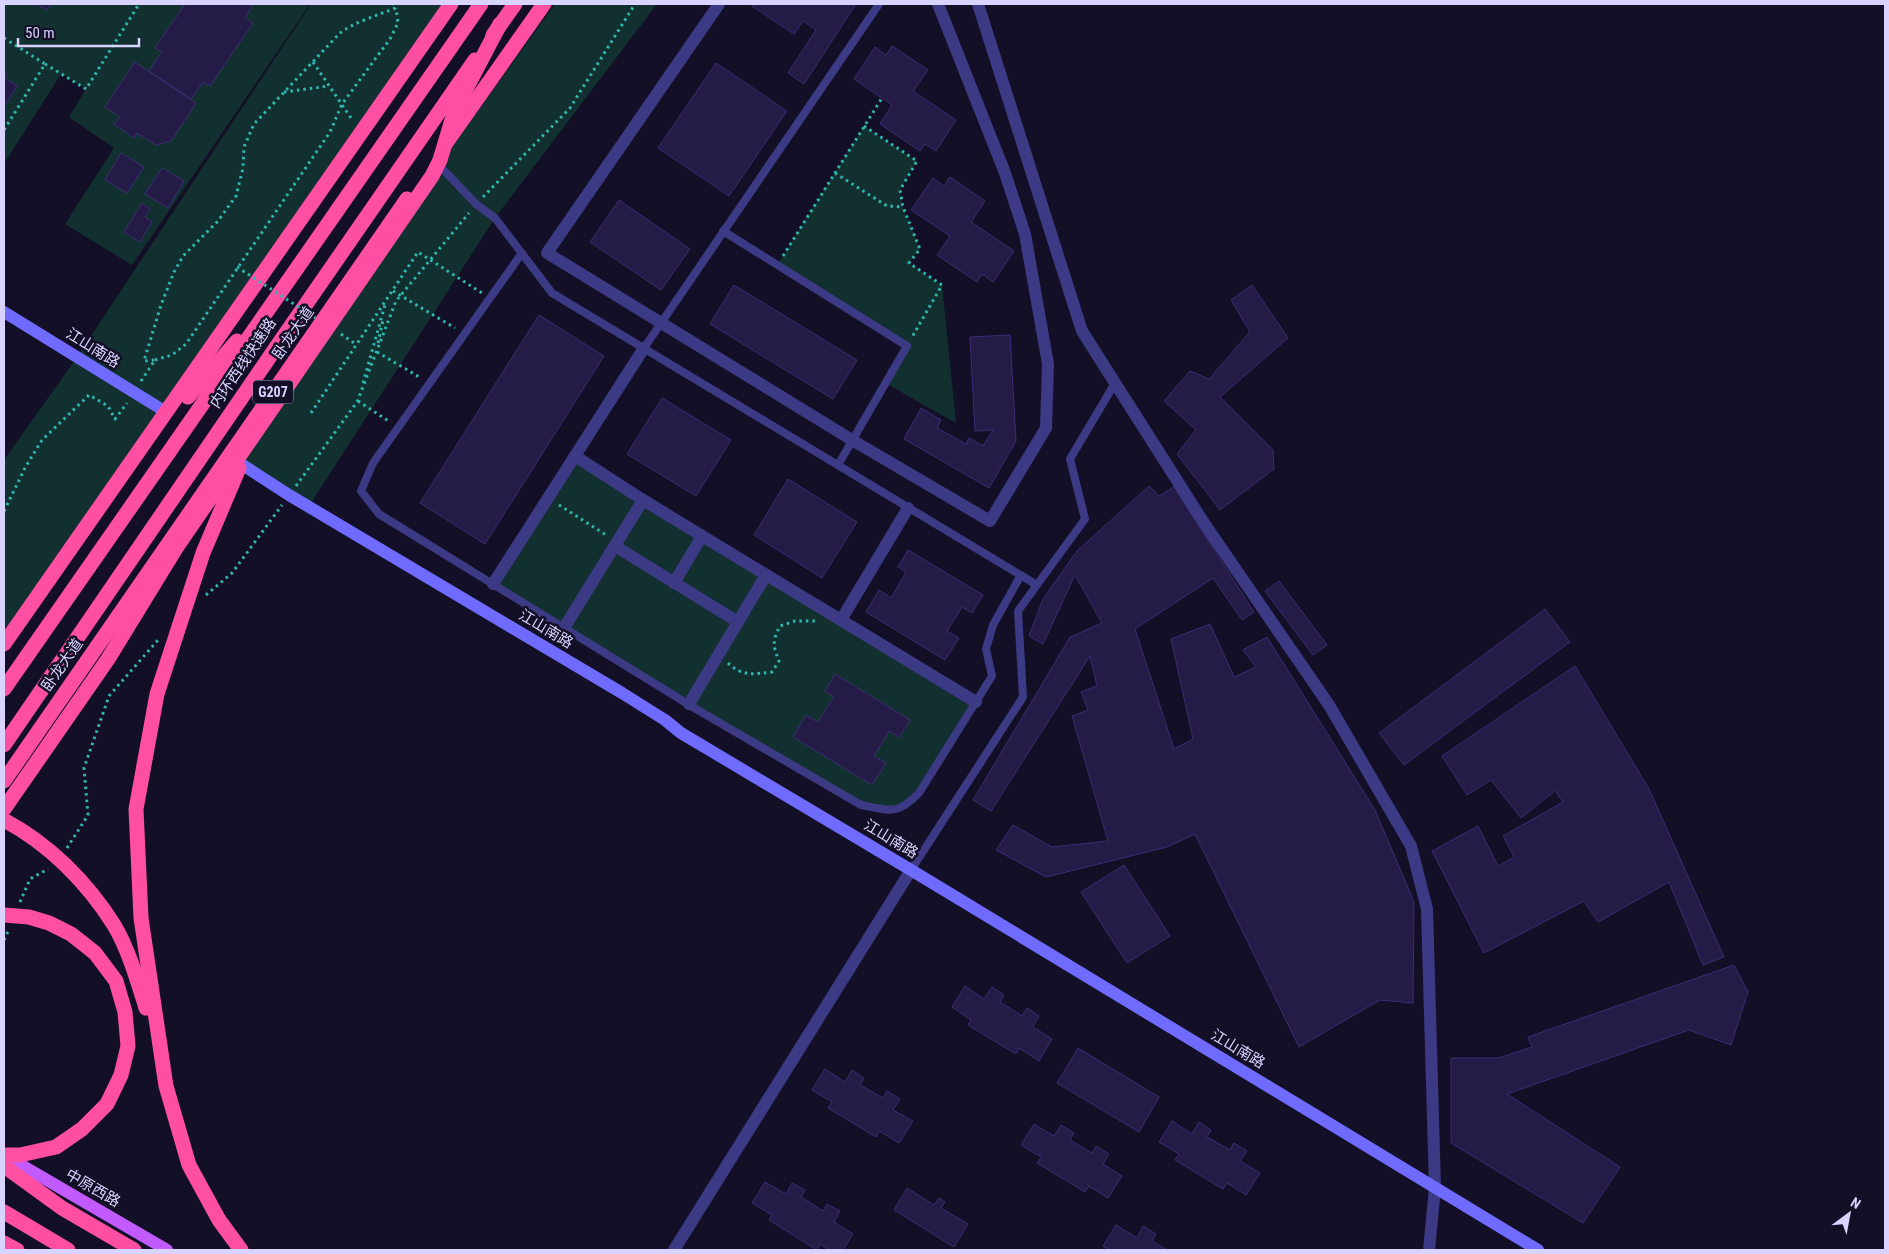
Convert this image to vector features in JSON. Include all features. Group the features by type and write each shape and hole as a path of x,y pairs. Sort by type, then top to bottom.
{"highway":[{"path":"4,644 451,4"},
{"name":"内环西线快速路","path":"4,689 480,4"},
{"name":"内环西线快速路","path":"4,745 274,348 515,4"},
{"name":"卧龙大道","path":"4,781 544,4"},
{"path":"4,809 108,659 176,548 432,176 440,160 455,110 500,24"},
{"path":"4,651 69,566 195,387 281,291"},
{"path":"241,1250 220,1220 189,1165 166,1086 140,918 136,809 157,694 203,553 254,436"},
{"path":"4,820 20,829 76,874 115,926 136,975 161,1062"},
{"path":"4,1155 20,1155 56,1147 82,1129 107,1104 121,1075 128,1046 125,1012 116,981 95,953 71,934 49,923 29,917 8,919"},
{"path":"4,1166 62,1208 134,1250"},
{"path":"4,1212 68,1250"},
{"path":"4,1242 17,1250"}],"main road":[{"name":"中原西路","path":"4,1155 167,1250"}],"street":[{"path":"719,4 547,252 852,440 990,521 1046,428 1048,364 1025,234 1005,173 938,4"},
{"path":"978,4 1082,331 1204,523 1329,705 1410,846 1427,909 1435,1188 1429,1250"},
{"name":"江山南路","path":"4,312 166,412"},
{"path":"493,584 644,348"},
{"name":"江山南路","path":"229,456 622,693 665,720 681,733 1538,1250"},
{"path":"575,456 643,500 976,702"},
{"path":"564,628 643,500"},
{"path":"841,620 908,508"},
{"path":"674,583 702,536"},
{"path":"616,544 674,583 738,622"},
{"path":"688,704 766,575"},
{"path":"674,1250 911,870"}],"lane":[{"path":"644,348 878,4"},
{"path":"434,160 476,204 495,218 552,293 1037,585"},
{"path":"723,232 906,346 838,465"},
{"path":"522,253 373,463 361,491 379,514 688,704 861,805 889,811 907,805 919,792 992,676 986,649 993,625 1020,575"},
{"path":"911,870 1023,698 1018,611 1086,518 1070,459 1115,383"}],"path":[{"path":"4,38 86,89 139,4"},
{"path":"201,599 232,573 358,402 396,301 476,204 570,108 635,4"},
{"path":"395,6 398,23 390,38 342,104 330,132 186,344 172,355 144,361 152,332 174,272 183,256 218,221 236,196 243,168 244,147 254,124 313,62 346,28 357,25 395,6"},
{"path":"313,62 361,133"},
{"path":"4,130 45,64"},
{"path":"283,92 329,86"},
{"path":"777,265 882,98"},
{"path":"864,126 917,161 900,190 904,207 920,249 909,263 942,285 906,346"},
{"path":"835,173 887,206 904,207"},
{"path":"312,413 418,252 490,298"},
{"path":"237,267 318,319"},
{"path":"393,291 464,334"},
{"path":"377,352 386,302"},
{"path":"358,402 386,302"},
{"path":"334,329 358,345"},
{"path":"377,352 430,383"},
{"path":"4,511 26,466 42,440 53,428 89,395 108,406 115,419 155,360"},
{"path":"358,402 398,428"},
{"path":"548,498 616,544"},
{"path":"719,654 734,668 746,674 772,672 779,662 774,648 774,638 780,626 796,621 841,620"},
{"path":"62,856 88,815 84,768 109,696 159,640"},
{"path":"19,905 30,879 50,868"},
{"path":"4,940 8,919"}],"green space":[{"path":"4,4 310,4 132,265 65,224 114,148 69,117 86,89 61,74 4,164"},
{"path":"311,4 451,4 4,644 4,460 77,357"},
{"path":"555,4 657,4 495,218 309,506 229,456"},
{"path":"864,126 917,161 900,190 903,207 920,249 909,263 942,285 956,423 885,383 906,346 777,265"},
{"path":"575,456 976,702 919,793 889,811 861,805 493,584"}],"building":[{"path":"37,4 51,4 47,10"},
{"path":"185,4 249,4 252,6 245,18 253,23 210,86 203,82 191,99 149,71 162,52 155,48"},
{"path":"753,4 856,4 804,84 788,73 816,30 803,21 794,34 752,6"},
{"path":"892,46 928,70 913,91 956,120 936,151 925,144 920,151 880,124 892,105 854,79 875,47 886,55"},
{"path":"135,62 196,103 171,141 156,145 137,133 134,138 114,124 120,117 105,107"},
{"path":"716,63 787,111 729,196 658,148"},
{"path":"4,77 17,86 5,105 4,104"},
{"path":"121,153 144,167 127,193 105,180"},
{"path":"162,168 184,181 168,208 145,194"},
{"path":"950,177 985,201 971,222 1014,251 993,282 982,274 977,282 937,255 950,236 911,210 933,178 944,186"},
{"path":"619,200 690,249 661,290 590,242"},
{"path":"142,203 150,209 145,217 152,222 140,242 124,232"},
{"path":"734,285 857,360 833,399 710,324"},
{"path":"1252,285 1288,338 1220,397 1273,450 1274,469 1220,510 1177,454 1196,430 1164,401 1190,371 1209,379 1250,332 1231,300"},
{"path":"539,315 604,356 485,544 420,503"},
{"path":"1010,335 1016,441 989,488 904,439 921,408 941,420 937,428 966,444 969,438 983,446 993,430 975,431 970,337"},
{"path":"662,398 731,440 696,496 627,454"},
{"path":"788,479 857,522 822,578 754,535"},
{"path":"1149,486 1159,496 1174,487 1254,612 1242,620 1213,578 1135,629 1174,749 1193,739 1171,639 1210,624 1234,677 1256,667 1243,650 1267,637 1375,810 1414,902 1413,1003 1380,1000 1299,1047 1195,834 1167,847 1046,877 996,850 1013,825 1052,847 1108,841 1072,716 1088,710 1081,692 1097,686 1090,656 991,811 973,800 1070,637 1102,623 1075,575 1043,644 1029,636 1043,599 1077,551"},
{"path":"908,550 983,595 972,613 962,607 947,631 959,638 945,660 866,612 879,590 891,598 906,572 898,567"},
{"path":"1279,581 1327,645 1313,655 1265,591"},
{"path":"1545,609 1570,642 1404,765 1379,733"},
{"path":"1575,666 1649,789 1724,957 1703,965 1669,882 1598,922 1584,901 1484,953 1432,851 1478,826 1498,866 1514,857 1503,836 1563,802 1555,791 1521,818 1491,780 1467,795 1442,756"},
{"path":"835,674 910,720 899,737 889,731 874,756 886,763 872,785 793,737 806,715 818,722 834,697 825,691"},
{"path":"1124,865 1170,936 1127,963 1081,892"},
{"path":"1734,965 1748,992 1731,1045 1689,1030 1507,1094 1620,1167 1583,1223 1451,1143 1451,1058 1499,1058 1532,1047 1528,1037"},
{"path":"965,986 984,999 992,987 1004,995 1000,1002 1022,1016 1027,1008 1039,1016 1033,1027 1052,1039 1039,1061 1019,1048 1016,1054 968,1025 971,1020 952,1007"},
{"path":"1078,1048 1159,1097 1139,1132 1057,1083"},
{"path":"825,1069 845,1082 852,1070 864,1078 860,1085 883,1098 887,1091 900,1099 893,1110 913,1121 899,1143 879,1131 876,1137 828,1108 832,1102 812,1090"},
{"path":"1172,1121 1192,1134 1199,1122 1211,1130 1207,1137 1230,1150 1234,1143 1247,1151 1240,1161 1260,1173 1246,1195 1227,1183 1223,1189 1175,1160 1179,1154 1159,1142"},
{"path":"1034,1124 1054,1136 1061,1125 1074,1133 1070,1140 1092,1153 1096,1146 1109,1154 1103,1164 1122,1176 1108,1198 1089,1186 1085,1192 1037,1163 1041,1157 1021,1145"},
{"path":"765,1182 786,1194 792,1183 805,1190 801,1197 823,1211 827,1204 840,1211 834,1222 853,1234 843,1250 830,1250 820,1244 817,1250 769,1220 772,1215 752,1203"},
{"path":"907,1188 934,1205 939,1198 945,1202 941,1208 968,1224 954,1247 894,1210"},
{"path":"1116,1225 1137,1238 1143,1226 1156,1234 1152,1241 1167,1250 1110,1250 1103,1246"}]}
